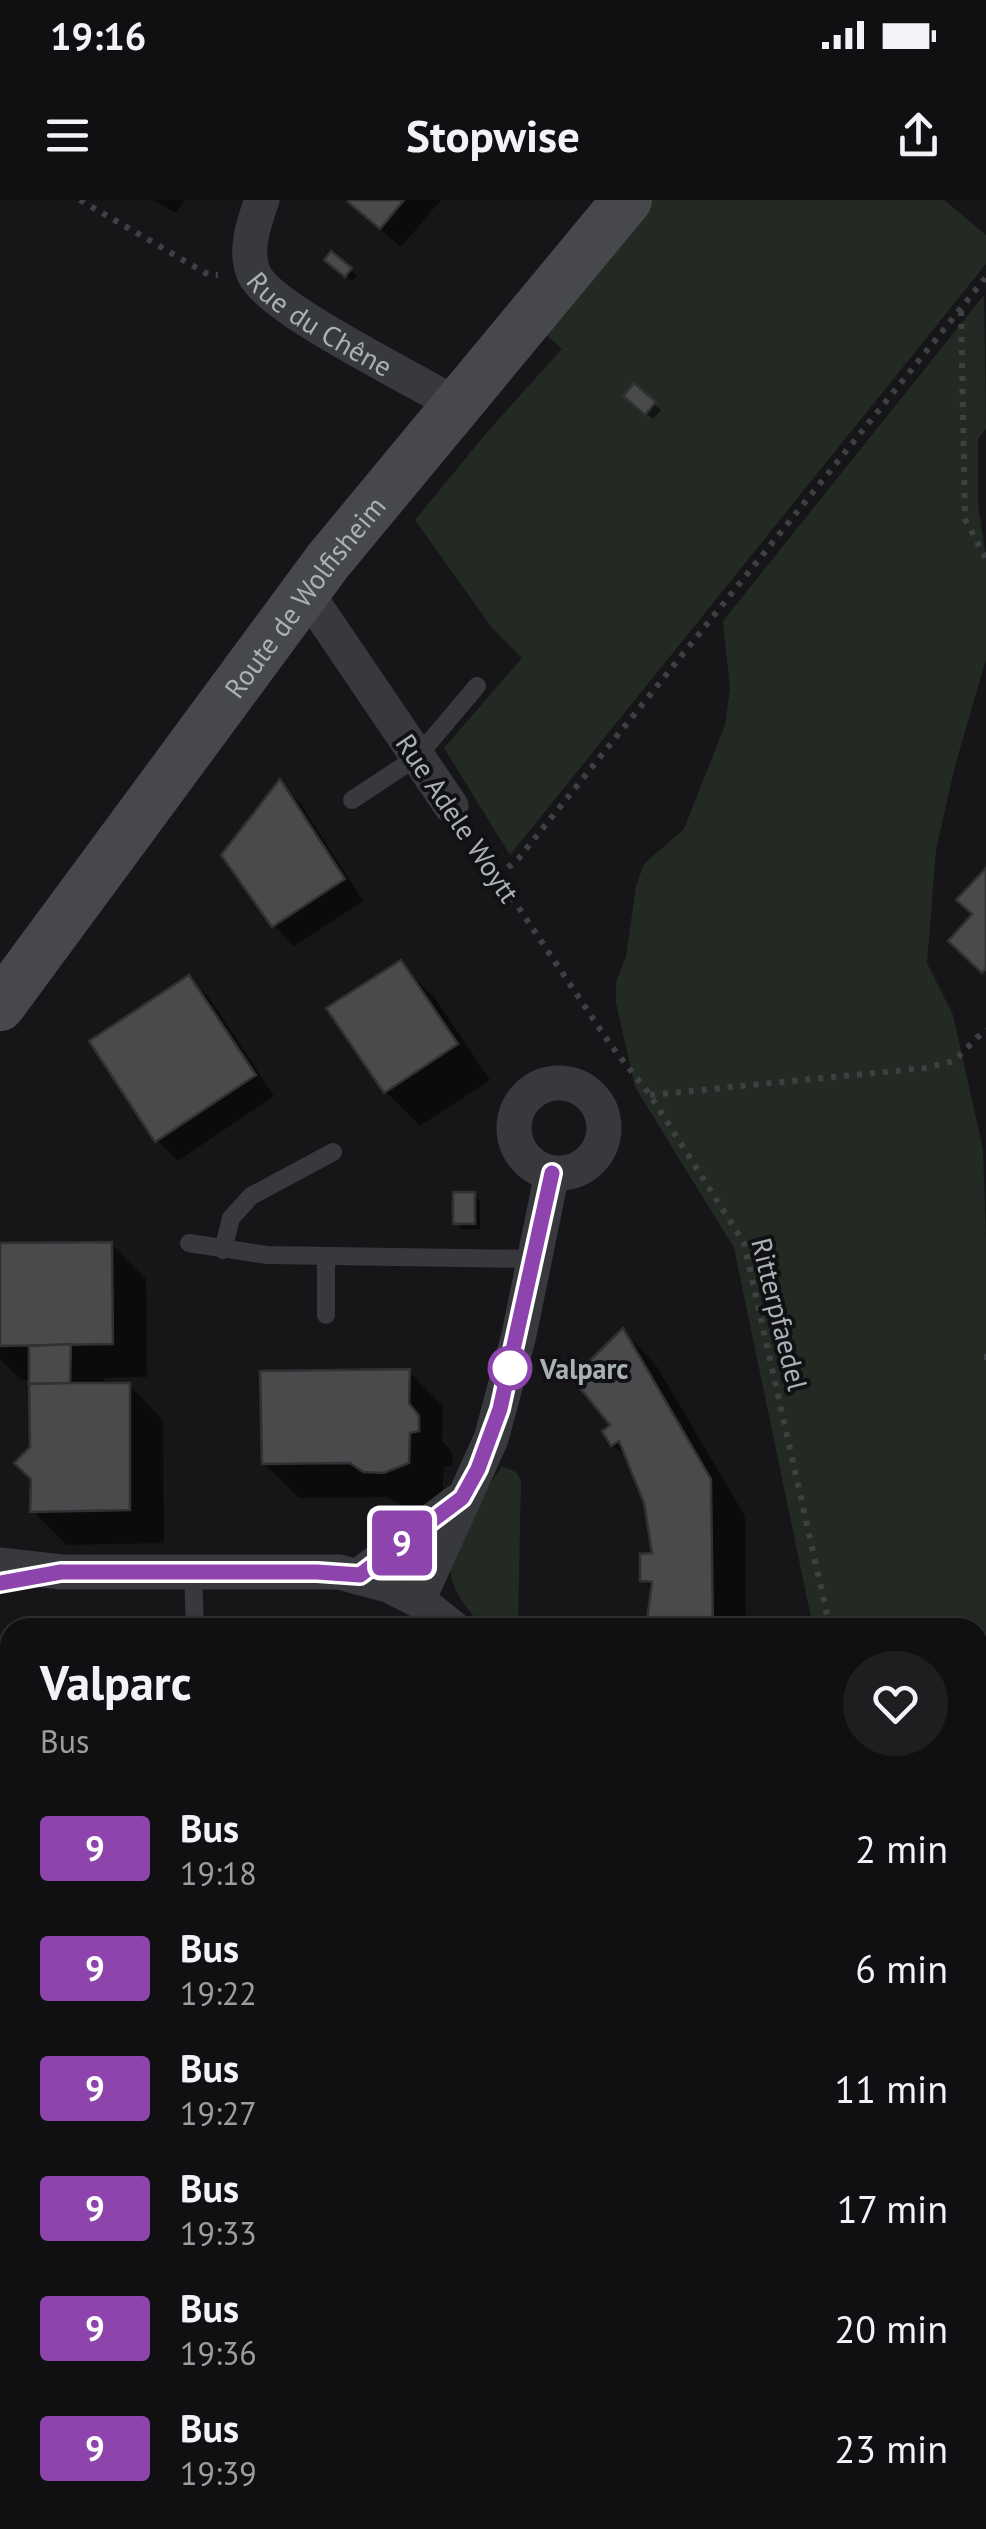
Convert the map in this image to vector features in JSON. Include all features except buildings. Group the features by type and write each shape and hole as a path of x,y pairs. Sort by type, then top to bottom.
{"main road":[{"name":"Route de Wolfisheim","path":"0,1006 306,592 628,200"}],"street":[{"name":"Rue du Chêne","path":"262,200 250,239 254,275 295,312 457,405"},
{"name":"Rue Adele Woytt","path":"306,592 451,806"},
{"path":"418,1600 478,1469 500,1409 552,1173"},
{"path":"360,1575 462,1498"},
{"path":"0,1565 61,1572 360,1575 418,1600 440,1618"},
{"path":"0,1583 61,1572"}],"lane":[{"path":"352,800 417,758 477,686"},
{"path":"222,1250 231,1218 251,1196 332,1152"},
{"path":"189,1242 222,1250 326,1257 534,1259"},
{"path":"326,1257 326,1316"},
{"path":"193,1572 195,1618"}],"path":[{"path":"80,200 209,274 254,275"},
{"path":"498,876 518,859 986,277"},
{"path":"961,309 965,519 986,559"},
{"name":"Rue Adele Woytt","path":"451,806 610,1044"},
{"path":"650,1094 925,1068 954,1061 986,1029"},
{"name":"Ritterpfaedel","path":"610,1044 650,1094 744,1242 828,1618"}],"shaded area":[{"path":"652,200 944,200 986,235 986,264 510,855 444,748 522,658 493,629 415,520 562,349 542,331"},
{"path":"984,295 986,429 978,439 978,505 986,556 986,659 936,850 927,963 953,1015 983,1149 986,1618 811,1618 734,1248 635,1087 616,1003 616,982 626,957 636,886 644,864 684,829 725,725 730,689 723,621"},
{"path":"502,1466 516,1472 521,1480 518,1618 475,1618 457,1593 450,1565 466,1520"}],"bus line":[{"name":"9","path":"0,1583 61,1572 360,1575 462,1498 478,1469 500,1409 552,1173"}],"place":[{"name":"Valparc","path":"510,1368"}]}
